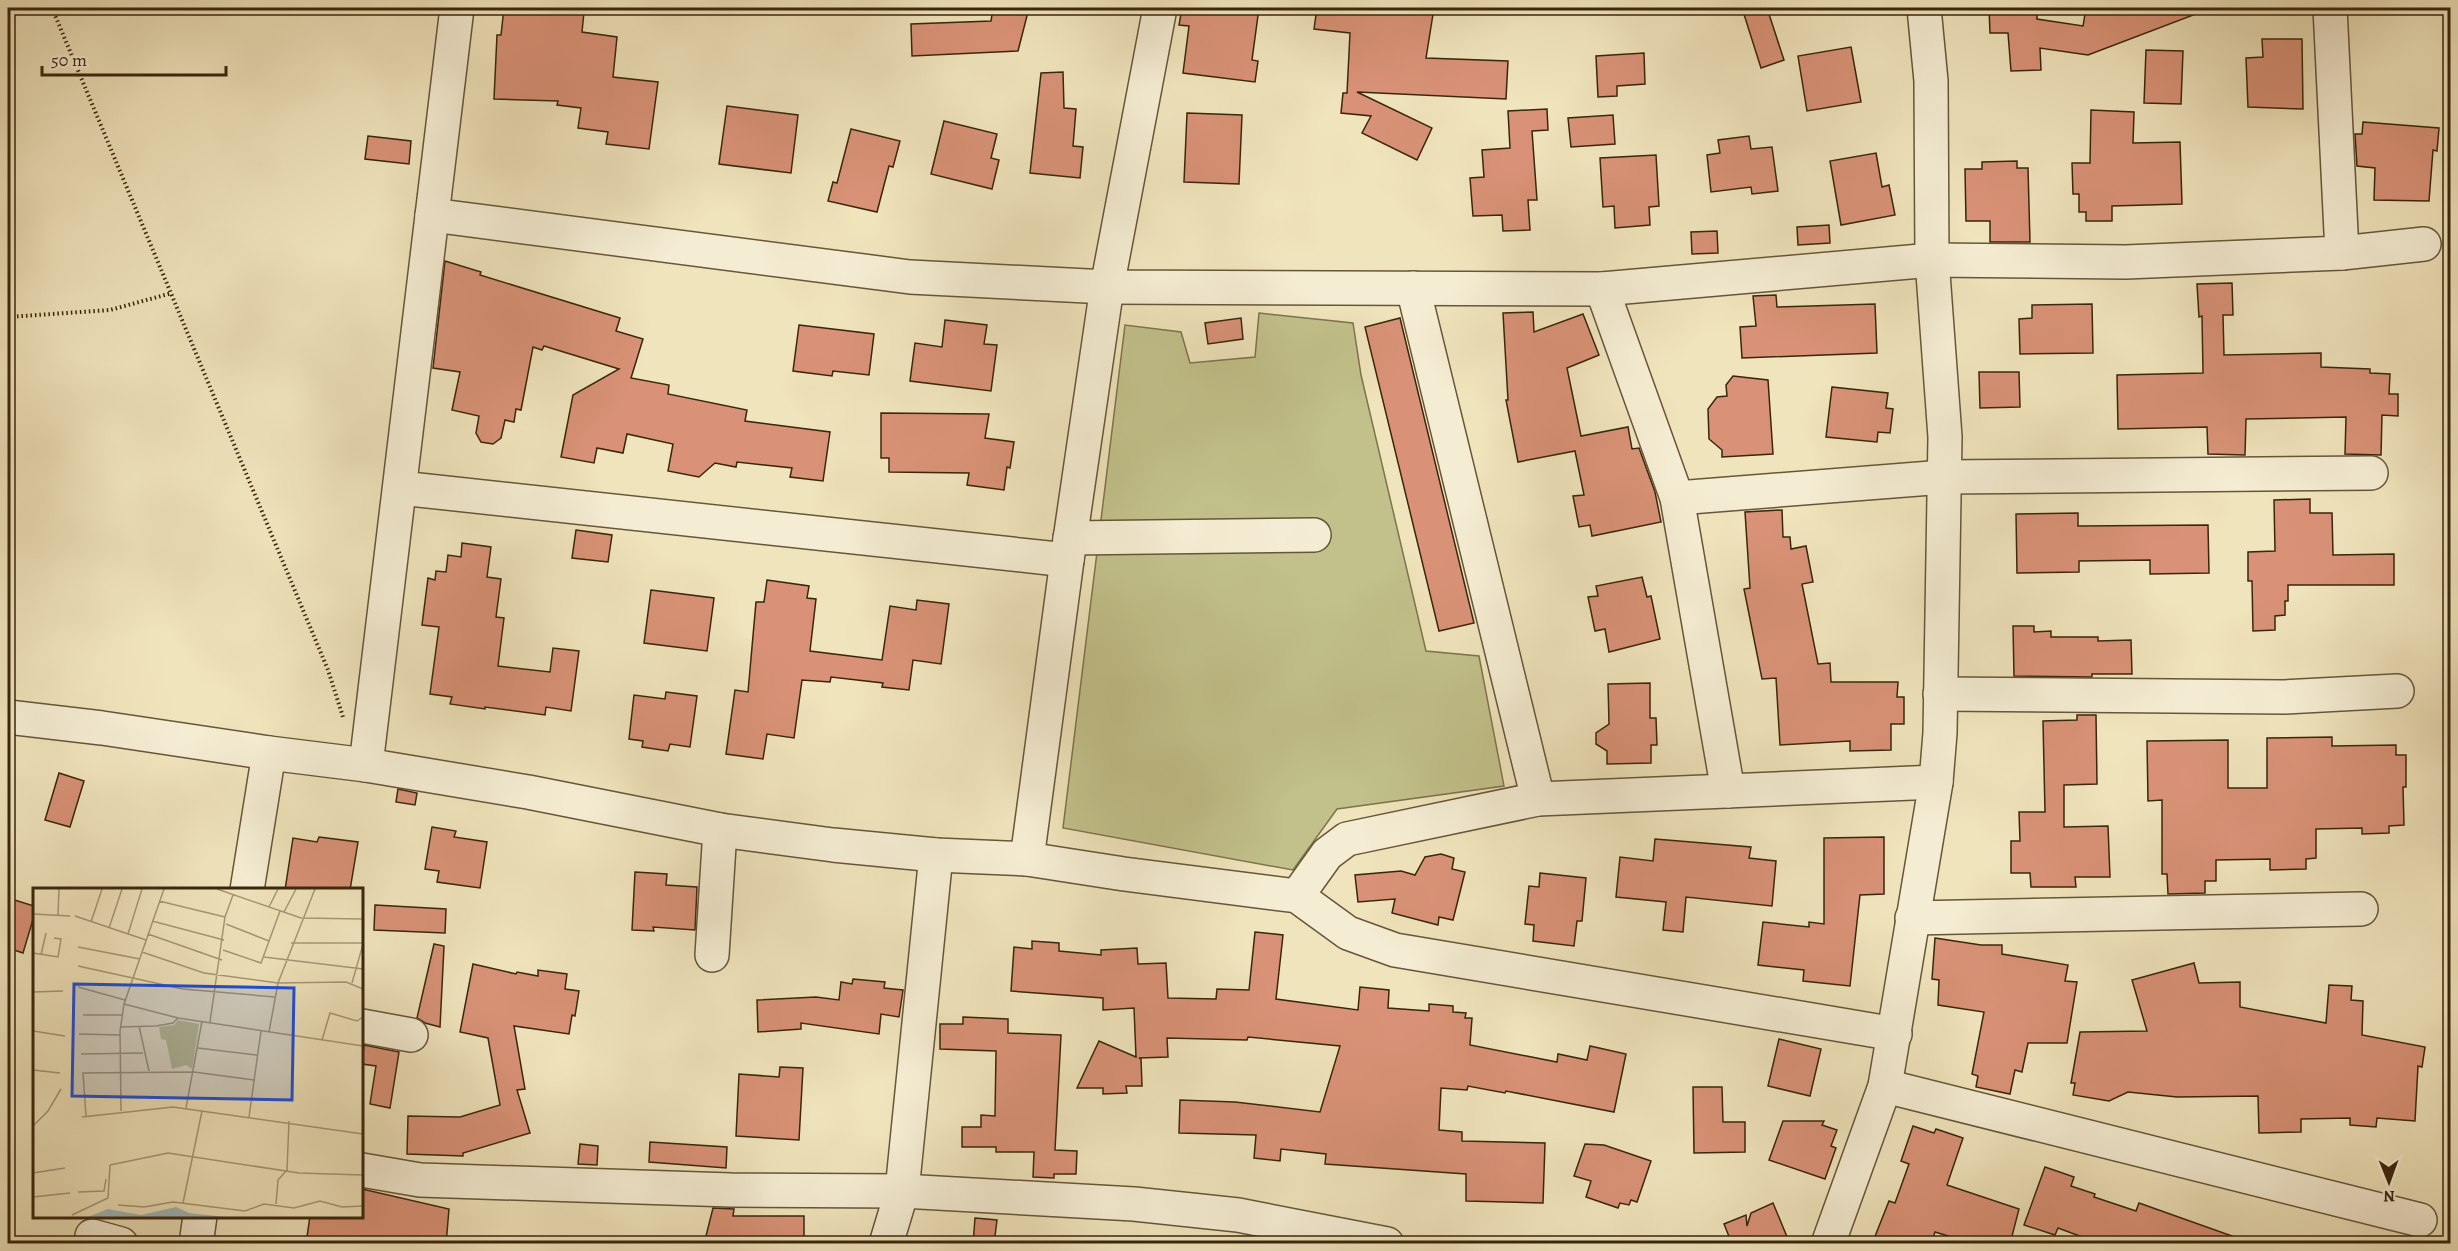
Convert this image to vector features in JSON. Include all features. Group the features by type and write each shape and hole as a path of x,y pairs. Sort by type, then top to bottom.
{"street":[{"path":"366,765 457,8"},
{"path":"1027,859 1068,549 1107,287 1160,8"},
{"path":"1828,1244 1885,1086 1936,782 1940,733 1945,436 1932,260 1931,81 1924,8"},
{"path":"2330,8 2342,253"},
{"path":"432,215 910,277 1107,287 1602,289 1932,260 2126,262 2342,253 2424,244"},
{"path":"1413,288 1538,799"},
{"path":"1602,289 1677,498 1728,791"},
{"path":"1677,498 1944,477 2371,473"},
{"path":"399,488 1068,549 1314,535"},
{"path":"1940,694 2284,697 2397,691"},
{"path":"10,726 102,728 366,765 528,792 720,830 833,845 936,855 1027,859 1297,896 1348,933 1395,950 1895,1034"},
{"path":"247,888 269,753"},
{"path":"1297,896 1327,854 1347,839 1538,799 1936,782"},
{"path":"712,955 720,830"},
{"path":"885,1244 902,1191 936,855"},
{"path":"1912,918 2361,909"},
{"path":"363,1026 411,1035"},
{"path":"1885,1086 2420,1220"},
{"path":"363,1170 420,1179 731,1190 902,1191 1134,1204 1227,1214 1387,1244"},
{"path":"196,1244 200,1218"}],"path":[{"path":"52,8 328,669 345,722"},
{"path":"8,317 110,310 172,293"}],"shaded area":[{"path":"1259,313 1353,323 1361,375 1426,651 1479,656 1504,786 1337,809 1293,870 1063,828 1125,325 1181,332 1190,363 1255,357"}],"building":[{"path":"504,8 553,8 584,12 582,32 617,37 613,77 658,82 649,149 606,144 608,132 578,128 581,108 557,105 558,101 494,99 497,35 501,35"},
{"path":"993,8 1029,8 1018,51 912,56 911,24 991,21"},
{"path":"1182,8 1259,8 1252,60 1258,61 1255,82 1183,73 1189,26 1179,25"},
{"path":"1317,8 1434,8 1426,58 1508,61 1506,99 1357,92 1432,128 1417,160 1362,133 1371,116 1341,113 1343,93 1347,93 1350,33 1314,29"},
{"path":"1742,8 1767,8 1784,60 1761,68"},
{"path":"1989,8 2037,8 2037,19 2083,26 2086,8 2209,9 2088,55 2040,48 2041,70 2011,71 2008,33 1990,33"},
{"path":"2262,39 2302,39 2303,109 2248,107 2246,58 2263,57"},
{"path":"1851,47 1861,102 1807,111 1798,56"},
{"path":"2146,50 2183,51 2181,104 2144,103"},
{"path":"1644,53 1645,84 1617,86 1617,96 1598,97 1596,56"},
{"path":"1063,72 1064,108 1076,109 1073,146 1083,147 1080,178 1030,173 1041,73"},
{"path":"727,106 798,115 791,173 719,164"},
{"path":"1547,109 1548,130 1532,131 1537,200 1528,200 1530,230 1503,231 1502,215 1473,216 1470,178 1484,177 1482,150 1510,148 1508,111"},
{"path":"2091,110 2134,112 2133,143 2180,142 2182,204 2112,206 2112,221 2086,221 2086,212 2079,212 2079,194 2073,194 2072,163 2090,163"},
{"path":"1187,113 1242,115 1239,184 1184,182"},
{"path":"1613,115 1615,144 1571,147 1568,118"},
{"path":"944,121 997,134 991,158 999,160 992,189 931,174"},
{"path":"2363,122 2439,128 2437,151 2433,150 2429,201 2374,200 2375,168 2357,166 2355,134 2362,134"},
{"path":"851,129 900,141 893,167 889,166 877,212 828,201 833,182 837,183"},
{"path":"368,136 411,141 409,164 365,159"},
{"path":"1749,136 1751,149 1772,147 1778,191 1752,194 1751,187 1711,192 1707,155 1720,153 1718,140"},
{"path":"1876,153 1882,187 1889,185 1895,215 1841,225 1830,161"},
{"path":"1656,155 1659,206 1649,207 1650,225 1615,228 1614,206 1603,207 1600,158"},
{"path":"2017,161 2017,168 2028,168 2030,242 1990,242 1990,221 1966,221 1965,169 1982,169 1982,162"},
{"path":"1829,225 1830,243 1798,245 1797,227"},
{"path":"1717,231 1718,253 1692,254 1691,232"},
{"path":"445,261 481,272 480,275 620,318 616,331 643,339 631,378 669,385 668,394 747,410 745,421 830,432 823,481 790,477 792,468 737,462 736,467 715,463 699,477 668,471 673,444 627,434 623,453 597,448 594,463 561,457 573,395 619,369 544,346 542,350 533,347 521,410 516,409 514,422 505,420 501,438 493,444 481,442 476,433 479,416 452,410 460,372 433,368"},
{"path":"2232,283 2233,315 2223,315 2224,355 2321,353 2321,367 2370,369 2370,373 2390,374 2389,394 2398,394 2398,416 2382,415 2381,455 2345,454 2346,417 2246,419 2245,455 2208,454 2207,427 2118,429 2117,375 2203,373 2202,316 2199,317 2197,284"},
{"path":"1776,295 1777,307 1875,304 1877,353 1742,358 1740,327 1756,326 1753,296"},
{"path":"2092,304 2093,353 2020,354 2019,319 2032,318 2032,305"},
{"path":"1533,312 1534,332 1583,314 1599,355 1567,368 1581,436 1628,427 1632,449 1639,448 1655,492 1661,522 1592,536 1590,525 1579,527 1573,496 1584,495 1575,451 1518,462 1506,400 1508,400 1503,313"},
{"path":"1241,318 1243,339 1208,344 1205,323"},
{"path":"1400,318 1474,623 1439,631 1365,327"},
{"path":"945,320 987,325 984,344 997,345 991,391 910,381 915,343 942,347"},
{"path":"799,325 874,334 869,375 833,371 832,376 793,371"},
{"path":"1979,372 2019,372 2020,407 1980,408"},
{"path":"1733,376 1768,380 1773,454 1722,457 1722,450 1709,439 1708,409 1717,397 1727,396 1726,385"},
{"path":"1832,387 1888,393 1886,408 1893,409 1890,433 1878,432 1877,442 1826,437"},
{"path":"881,413 989,414 985,438 1014,442 1004,490 967,485 969,473 889,472 889,458 881,458"},
{"path":"2310,499 2310,513 2332,513 2333,555 2394,554 2394,585 2288,585 2285,615 2275,616 2275,630 2253,631 2252,581 2248,581 2248,552 2275,551 2274,500"},
{"path":"1782,510 1783,537 1790,537 1791,549 1806,546 1813,582 1802,584 1818,664 1830,663 1831,682 1898,682 1897,697 1904,697 1904,724 1891,724 1891,750 1850,751 1850,741 1780,745 1776,678 1762,679 1744,589 1750,588 1745,512"},
{"path":"2078,513 2078,526 2208,525 2209,573 2150,574 2150,560 2079,561 2079,572 2017,573 2016,514"},
{"path":"576,530 612,535 608,562 572,558"},
{"path":"462,543 491,547 487,577 501,579 496,617 504,618 498,666 550,672 553,648 579,651 571,711 546,707 545,715 485,707 485,709 450,704 452,697 430,694 439,627 422,625 428,578 435,580 436,571 446,572 448,555 461,557"},
{"path":"1642,577 1647,597 1651,596 1660,639 1609,652 1605,629 1595,631 1588,597 1598,596 1596,586"},
{"path":"767,580 809,586 807,598 816,599 810,651 882,660 890,606 916,610 917,600 949,604 941,664 913,660 909,690 882,687 883,683 831,677 830,682 802,680 794,738 767,734 763,759 726,754 735,690 748,692 756,602 764,602"},
{"path":"651,590 714,598 707,651 644,643"},
{"path":"2013,626 2034,626 2034,632 2051,631 2051,637 2098,637 2098,641 2131,640 2132,674 2092,674 2092,677 2014,676"},
{"path":"1650,683 1650,718 1656,718 1657,745 1651,745 1651,763 1607,764 1607,751 1596,744 1596,733 1609,724 1608,684"},
{"path":"666,692 697,696 690,747 670,744 668,751 642,747 643,741 629,739 634,695 665,699"},
{"path":"2077,715 2096,715 2097,784 2064,785 2064,827 2108,826 2110,877 2075,877 2076,887 2031,887 2030,873 2011,873 2011,841 2020,841 2019,812 2045,812 2043,721 2077,720"},
{"path":"2332,737 2332,746 2396,745 2396,755 2406,755 2406,787 2403,787 2404,825 2389,826 2389,833 2362,834 2362,828 2316,829 2316,858 2306,859 2306,869 2270,870 2270,859 2216,860 2216,881 2205,881 2205,893 2168,894 2167,874 2162,874 2162,800 2148,801 2147,741 2228,740 2228,788 2267,788 2267,738"},
{"path":"59,773 84,781 70,827 45,820"},
{"path":"398,789 417,793 415,805 396,802"},
{"path":"432,827 456,831 454,837 487,842 480,888 437,882 439,871 425,869"},
{"path":"319,837 358,842 350,888 285,888 293,838 317,842"},
{"path":"1884,837 1884,894 1860,895 1850,986 1803,981 1804,970 1758,965 1763,922 1809,927 1809,922 1824,924 1824,838"},
{"path":"1655,839 1751,847 1749,858 1776,861 1772,906 1686,897 1683,932 1663,930 1666,902 1616,897 1620,857 1653,861"},
{"path":"1441,854 1454,858 1452,869 1465,872 1453,920 1439,917 1438,925 1392,913 1395,899 1358,902 1355,875 1401,871 1415,875 1425,857"},
{"path":"635,872 667,874 666,885 697,887 695,930 653,927 654,931 632,930"},
{"path":"1540,873 1586,878 1582,921 1577,921 1574,946 1533,941 1534,925 1525,924 1529,886 1539,887"},
{"path":"8,898 33,906 33,919 23,953 8,948"},
{"path":"375,905 446,909 445,933 374,930"},
{"path":"1255,932 1283,935 1276,999 1358,1010 1360,987 1389,990 1388,1008 1429,1011 1429,1004 1453,1006 1453,1012 1466,1013 1465,1018 1472,1018 1470,1045 1557,1062 1558,1054 1587,1060 1590,1046 1626,1054 1614,1112 1506,1091 1505,1093 1468,1086 1467,1090 1441,1088 1439,1130 1462,1132 1462,1141 1545,1143 1543,1203 1466,1201 1466,1174 1325,1164 1326,1154 1281,1149 1280,1161 1254,1158 1256,1135 1179,1133 1180,1100 1235,1102 1320,1112 1340,1046 1248,1037 1247,1040 1167,1038 1168,1057 1139,1058 1141,1059 1142,1086 1126,1086 1127,1093 1103,1094 1103,1088 1077,1088 1099,1041 1136,1057 1134,1008 1103,1010 1103,998 1011,991 1014,947 1032,949 1032,941 1059,943 1059,951 1101,955 1101,950 1137,948 1138,964 1166,963 1168,998 1216,999 1217,989 1249,990"},
{"path":"1935,938 1981,945 2002,945 2002,954 2068,965 2065,981 2077,982 2067,1043 2028,1043 2022,1072 2015,1070 2010,1094 1976,1087 1978,1076 1972,1074 1984,1012 1938,1005 1939,980 1932,979"},
{"path":"434,944 444,946 440,1027 417,1018"},
{"path":"2194,963 2199,983 2240,982 2240,1007 2326,1023 2329,985 2352,986 2351,1000 2363,1001 2362,1035 2425,1047 2422,1067 2418,1066 2415,1121 2377,1118 2376,1127 2350,1125 2350,1118 2301,1119 2301,1132 2259,1133 2258,1096 2177,1097 2128,1092 2109,1101 2073,1095 2075,1083 2071,1083 2080,1032 2147,1031 2132,980"},
{"path":"473,964 516,974 517,972 538,976 538,970 567,974 565,989 579,991 569,1034 514,1026 525,1089 517,1090 530,1133 463,1153 463,1156 407,1154 408,1116 460,1117 500,1105 488,1038 460,1032"},
{"path":"853,979 885,982 884,988 903,990 899,1017 881,1014 879,1034 801,1023 801,1029 758,1032 757,1000 816,997 839,1000 841,982 852,984"},
{"path":"963,1017 1008,1019 1008,1033 1061,1035 1055,1150 1077,1151 1076,1174 1054,1174 1054,1178 1033,1177 1034,1152 996,1152 996,1147 962,1147 962,1127 981,1127 981,1115 995,1116 996,1051 940,1049 940,1024 963,1024"},
{"path":"1779,1039 1821,1049 1810,1096 1768,1086"},
{"path":"364,1045 399,1052 390,1108 370,1104 376,1066 363,1064"},
{"path":"780,1067 803,1068 799,1140 736,1136 739,1074 779,1077"},
{"path":"1693,1087 1722,1087 1723,1122 1745,1122 1745,1152 1694,1153"},
{"path":"1783,1121 1824,1121 1822,1125 1837,1130 1831,1146 1836,1148 1825,1179 1769,1160"},
{"path":"1913,1126 1934,1133 1936,1129 1963,1138 1947,1185 2019,1209 2010,1244 1974,1244 1935,1232 1931,1244 1872,1244 1889,1201 1895,1203 1909,1164 1901,1161"},
{"path":"650,1142 727,1147 726,1168 649,1162"},
{"path":"580,1144 598,1146 597,1165 578,1164"},
{"path":"1585,1144 1604,1145 1651,1161 1637,1202 1631,1200 1629,1205 1620,1203 1618,1208 1586,1197 1591,1181 1574,1176"},
{"path":"2045,1167 2074,1177 2071,1186 2095,1194 2094,1197 2136,1211 2139,1203 2246,1241 2245,1244 2101,1244 2058,1228 2055,1235 2024,1225"},
{"path":"363,1189 449,1209 446,1244 306,1244 310,1218 363,1218"},
{"path":"1773,1203 1790,1244 1732,1244 1724,1224 1746,1215 1747,1226 1751,1213"},
{"path":"713,1208 734,1209 733,1216 804,1216 804,1244 704,1244"},
{"path":"975,1218 997,1220 994,1244 973,1244"}]}
